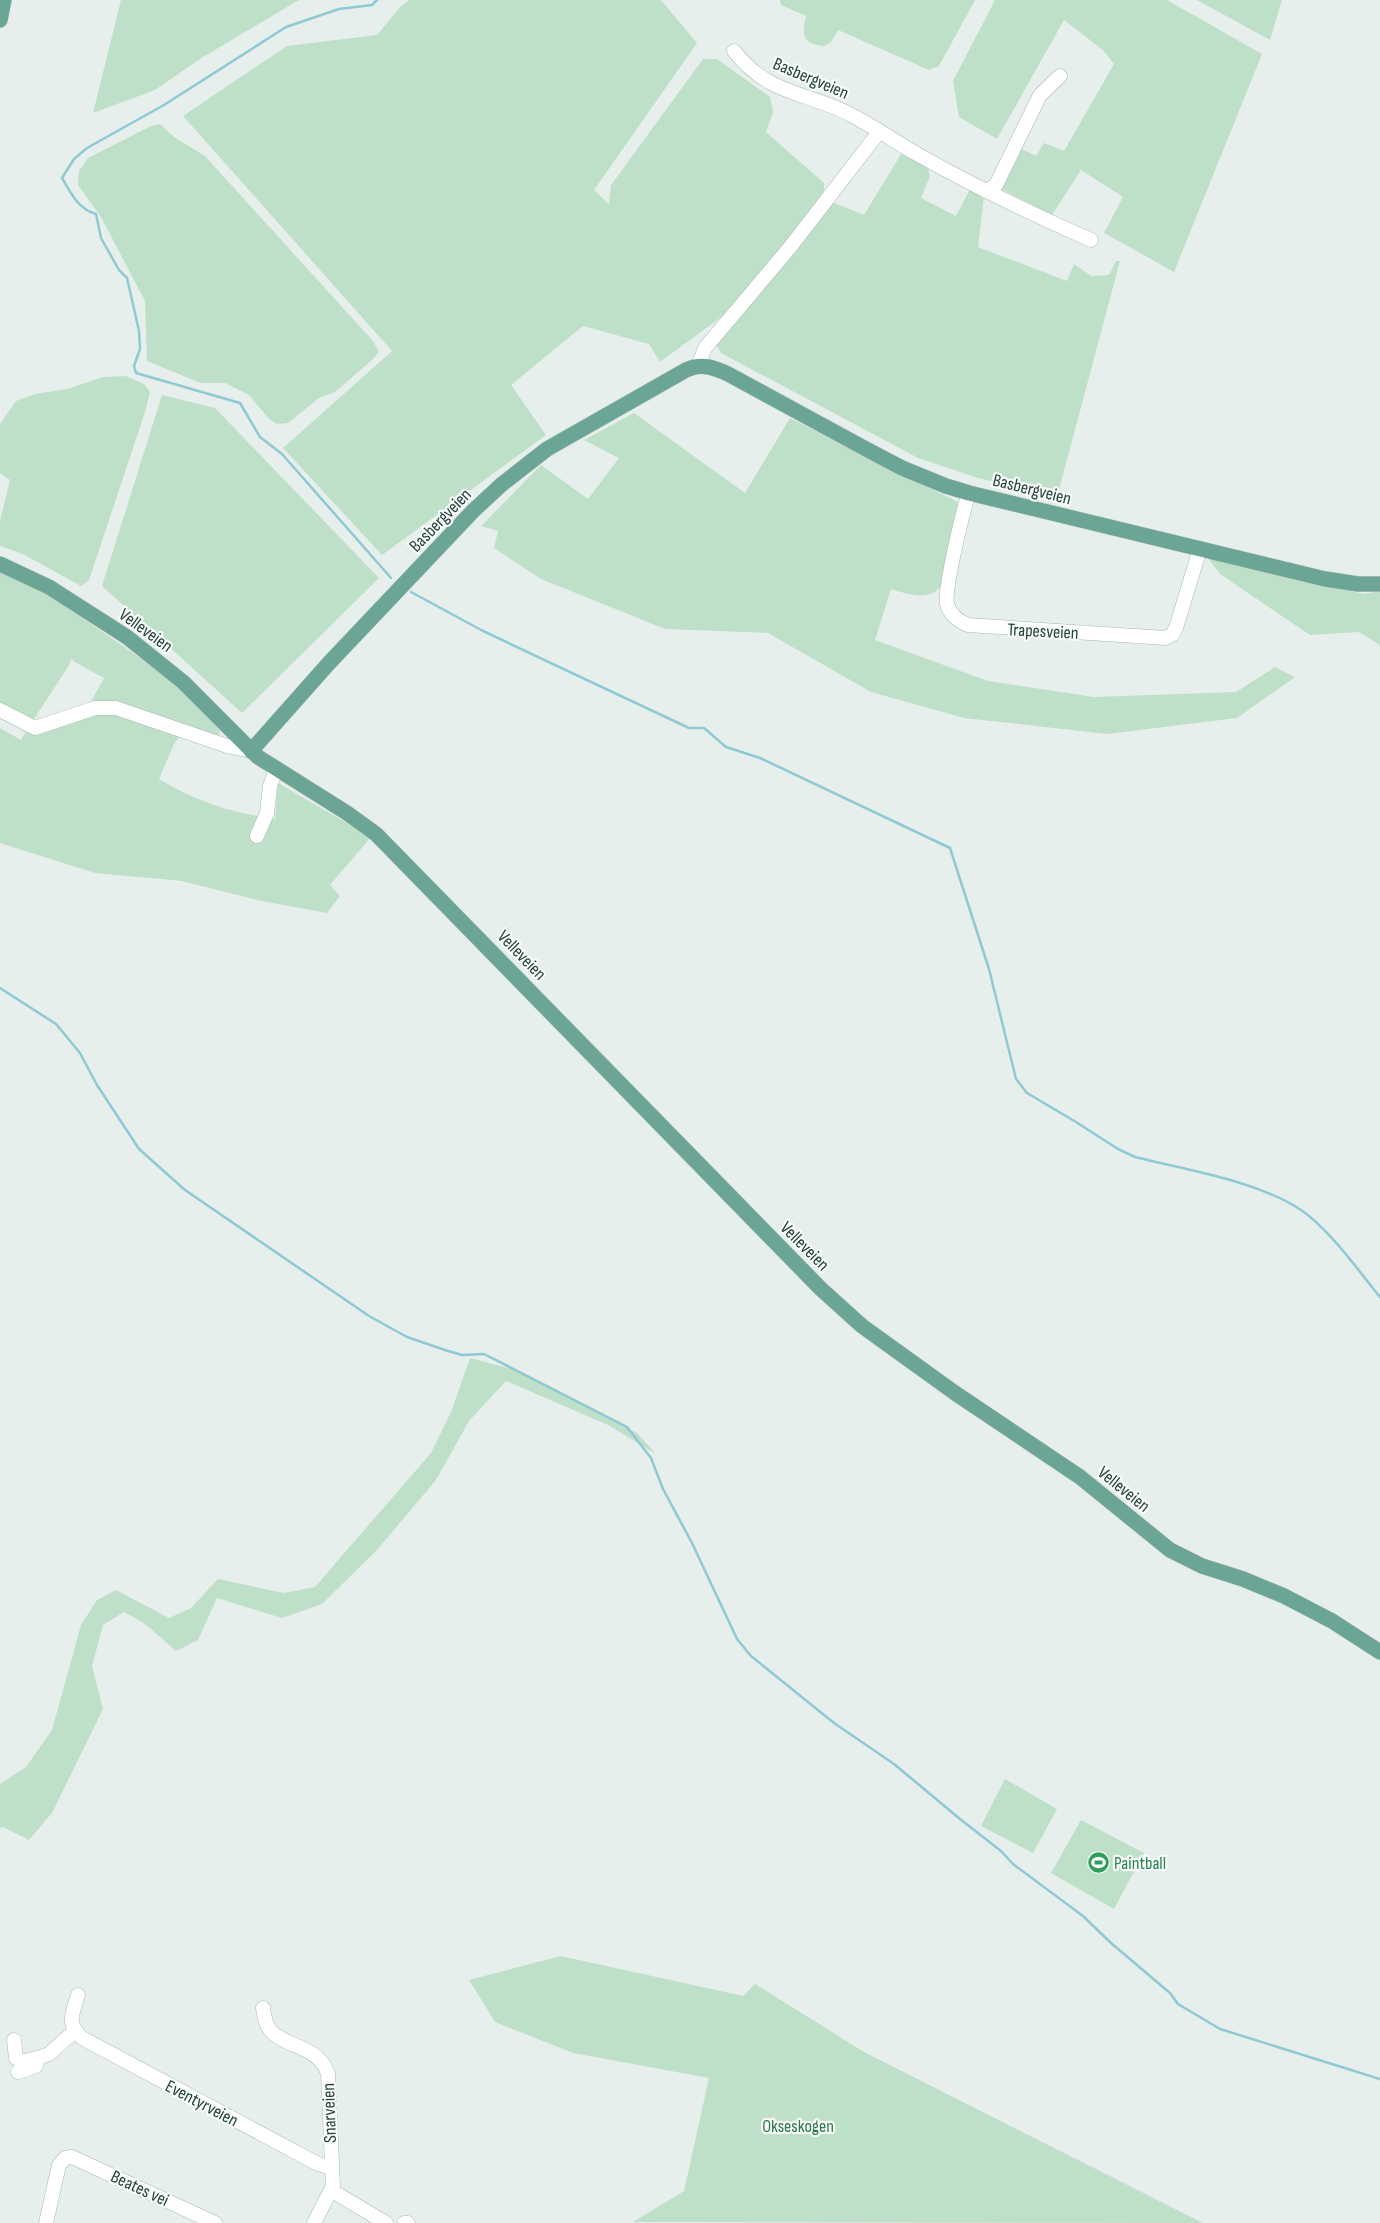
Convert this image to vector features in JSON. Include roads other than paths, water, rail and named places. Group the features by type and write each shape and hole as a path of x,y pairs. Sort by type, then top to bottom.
{"main road":[{"path":"0,20 4,0"},
{"name":"Basbergveien","path":"251,751 329,663 473,511 501,485 548,449 686,370 698,366 712,367 728,374 902,468 970,493 1347,583 1380,584"},
{"name":"Velleveien","path":"0,564 49,587 127,637 183,682 251,751 366,827 403,860 821,1289 862,1326 955,1393 1080,1477 1175,1553 1202,1566 1243,1579 1284,1596 1332,1621 1380,1652"}],"street":[{"name":"Basbergveien","path":"734,51 749,68 770,84 854,116 917,154 986,191 1091,240"},
{"path":"986,191 996,185 1040,95 1060,76"},
{"path":"698,366 705,348 791,246 880,132"},
{"name":"Trapesveien","path":"970,493 964,508 946,596 952,614 968,625 1166,638 1173,634 1176,628 1200,549"},
{"name":"Velleveien","path":"0,710 35,728 95,708 116,708 227,746 251,751"},
{"path":"257,836 267,813 270,786 276,769"},
{"path":"14,2040 16,2058 22,2062 49,2054 74,2031 72,2017 78,1995"},
{"name":"Snarveien","path":"264,2008 267,2025 272,2032 313,2054 326,2067 328,2074 332,2191 314,2223"},
{"name":"Eventyrveien","path":"74,2031 82,2038 236,2121 318,2164 332,2168"},
{"path":"18,2072 36,2066 38,2058"},
{"name":"Beates vei","path":"46,2223 53,2184 59,2165 65,2158 72,2157 215,2223"},
{"path":"332,2191 386,2223"}],"waterway":[{"path":"377,0 372,5 339,9 286,27 164,105 87,148 74,159 62,178 80,204 96,214 101,238 119,270 127,278 139,331 140,349 134,366 136,373 240,403 260,437 282,454 391,578"},
{"path":"411,592 483,631 689,728 704,728 726,747 760,758 950,848 989,969 1016,1079 1027,1093 1118,1149 1135,1157 1243,1184 1284,1200 1312,1218 1322,1228 1343,1250 1380,1297"},
{"path":"0,988 56,1024 80,1053 97,1085 139,1149 185,1190 369,1316 407,1337 462,1355 484,1354 627,1427 651,1458 663,1489 692,1543 737,1639 751,1656 834,1723 894,1764 1001,1851 1013,1864 1083,1916 1111,1943 1170,1993 1178,2004 1220,2029 1380,2079"}],"place":[{"name":"Paintball","path":"1098,1863"}],"park label":[{"name":"Okseskogen","path":"798,2126"}]}
